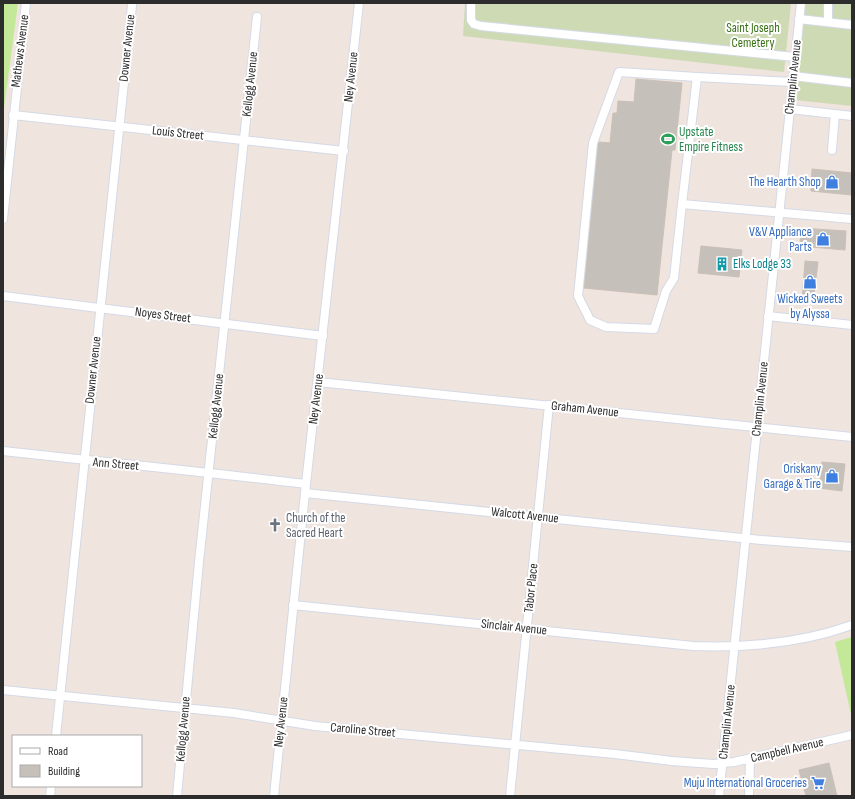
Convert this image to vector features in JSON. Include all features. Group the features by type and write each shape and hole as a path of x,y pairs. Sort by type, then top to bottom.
{"street":[{"name":"Mathews Avenue","path":"3,219 26,3"},
{"name":"Ney Avenue","path":"274,796 304,493 344,152 359,3"},
{"path":"471,3 471,20 474,24 481,26 795,57"},
{"name":"Champlin Avenue","path":"719,796 801,3"},
{"path":"828,3 828,22"},
{"name":"Downer Avenue","path":"56,735 59,695 132,5"},
{"name":"Kellogg Avenue","path":"177,796 244,140 258,17"},
{"path":"799,19 852,25"},
{"path":"697,77 674,278 666,291 654,329 606,327 590,320 578,296 592,143 619,72 697,77 793,79 852,83"},
{"path":"790,110 852,116"},
{"path":"832,150 835,114"},
{"name":"Louis Street","path":"13,115 344,152"},
{"path":"682,204 852,219"},
{"name":"Noyes Street","path":"3,296 323,336"},
{"path":"768,316 852,325"},
{"name":"Graham Avenue","path":"318,382 852,436"},
{"name":"Tabor Place","path":"510,796 549,405"},
{"name":"Ann Street","path":"3,452 210,472 306,484"},
{"name":"Walcott Avenue","path":"304,493 746,538 852,547"},
{"name":"Sinclair Avenue","path":"293,605 693,646 735,647 815,637 852,625"},
{"name":"Caroline Street","path":"3,690 185,708 281,720 315,726 615,754 672,761 723,763"},
{"name":"Campbell Avenue","path":"723,763 852,735"},
{"path":"749,796 750,758"}],"green space":[{"path":"3,3 18,3 3,116"},
{"name":"Saint Joseph Cemetery","path":"465,3 791,3 784,72 463,36"},
{"path":"805,3 852,3 852,106 795,100"},
{"path":"852,637 852,719 835,642"}],"building":[{"path":"636,79 682,83 675,150 672,150 657,295 584,288 598,144 599,142 610,143 613,113 617,113 618,101 634,102"},
{"name":"The Hearth Shop","path":"812,169 852,173 852,195 811,191"},
{"name":"V&V Appliance Parts","path":"801,228 846,231 845,250 800,246"},
{"name":"Elks Lodge 33","path":"701,246 742,250 741,260 745,260 744,269 740,268 739,277 698,273"},
{"name":"Wicked Sweets by Alyssa","path":"805,261 818,262 813,302 802,301"},
{"name":"Oriskany Garage & Tire","path":"822,462 845,464 842,491 819,488"},
{"name":"Muju International Groceries","path":"829,763 837,796 806,796 799,770"}],"place":[{"name":"Upstate Empire Fitness","path":"668,139"},
{"name":"The Hearth Shop","path":"832,182"},
{"name":"V&V Appliance Parts","path":"823,239"},
{"name":"Elks Lodge 33","path":"722,264"},
{"name":"Wicked Sweets by Alyssa","path":"810,282"},
{"name":"Oriskany Garage & Tire","path":"832,476"},
{"name":"Church of the Sacred Heart","path":"275,525"},
{"name":"Muju International Groceries","path":"818,783"}]}
